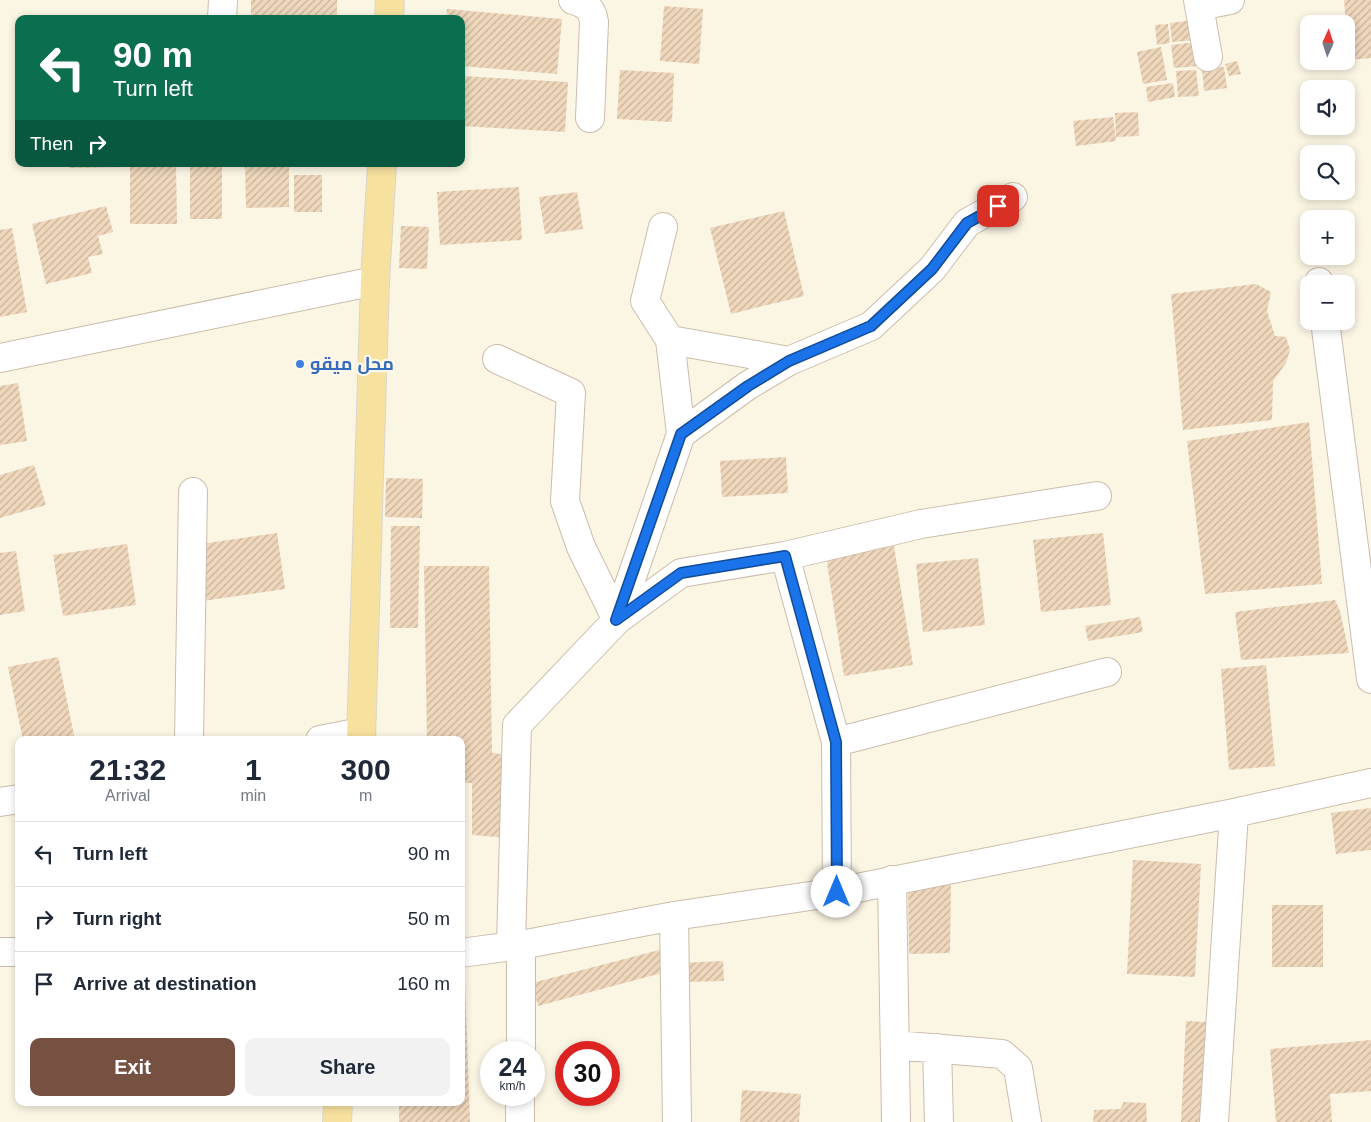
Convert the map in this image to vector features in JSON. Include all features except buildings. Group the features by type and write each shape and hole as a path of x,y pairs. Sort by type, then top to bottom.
{"main road":[{"path":"389,15 390,0"},
{"path":"361,736 376,281 382,167"},
{"path":"337,1122 338,1106"}],"street":[{"path":"222,15 223,0"},
{"path":"573,0 583,3 592,11 594,22 590,118"},
{"path":"1208,57 1198,3 1230,0"},
{"path":"681,434 748,386 789,361 871,326 932,269 967,223 1013,197"},
{"path":"616,620 681,434 670,340 645,301 663,227"},
{"path":"0,358 376,281"},
{"path":"1326,330 1371,679"},
{"path":"670,340 789,361"},
{"path":"497,359 570,393 565,501 581,547 616,620"},
{"path":"189,736 193,492"},
{"path":"520,1041 516,945 517,725 616,620 681,573 785,556 921,524 1097,496"},
{"path":"785,556 836,742 837,892"},
{"path":"836,742 1107,672"},
{"path":"465,952 674,916 837,892 1234,813 1371,783"},
{"path":"0,802 15,800"},
{"path":"1214,1122 1234,813"},
{"path":"892,880 896,1122"},
{"path":"674,916 677,1122"},
{"path":"0,952 15,952"},
{"path":"895,1045 1002,1054 1018,1068 1027,1122"},
{"path":"936,1048 939,1122"},
{"path":"520,1106 520,1122"}],"place":[{"name":"محل ميقو","path":"300,364"}],"route":[{"path":"837,892 838,782 836,742 785,556 681,573 616,620 681,434 748,386 789,361 871,326 932,269 967,223 998,206"}]}
